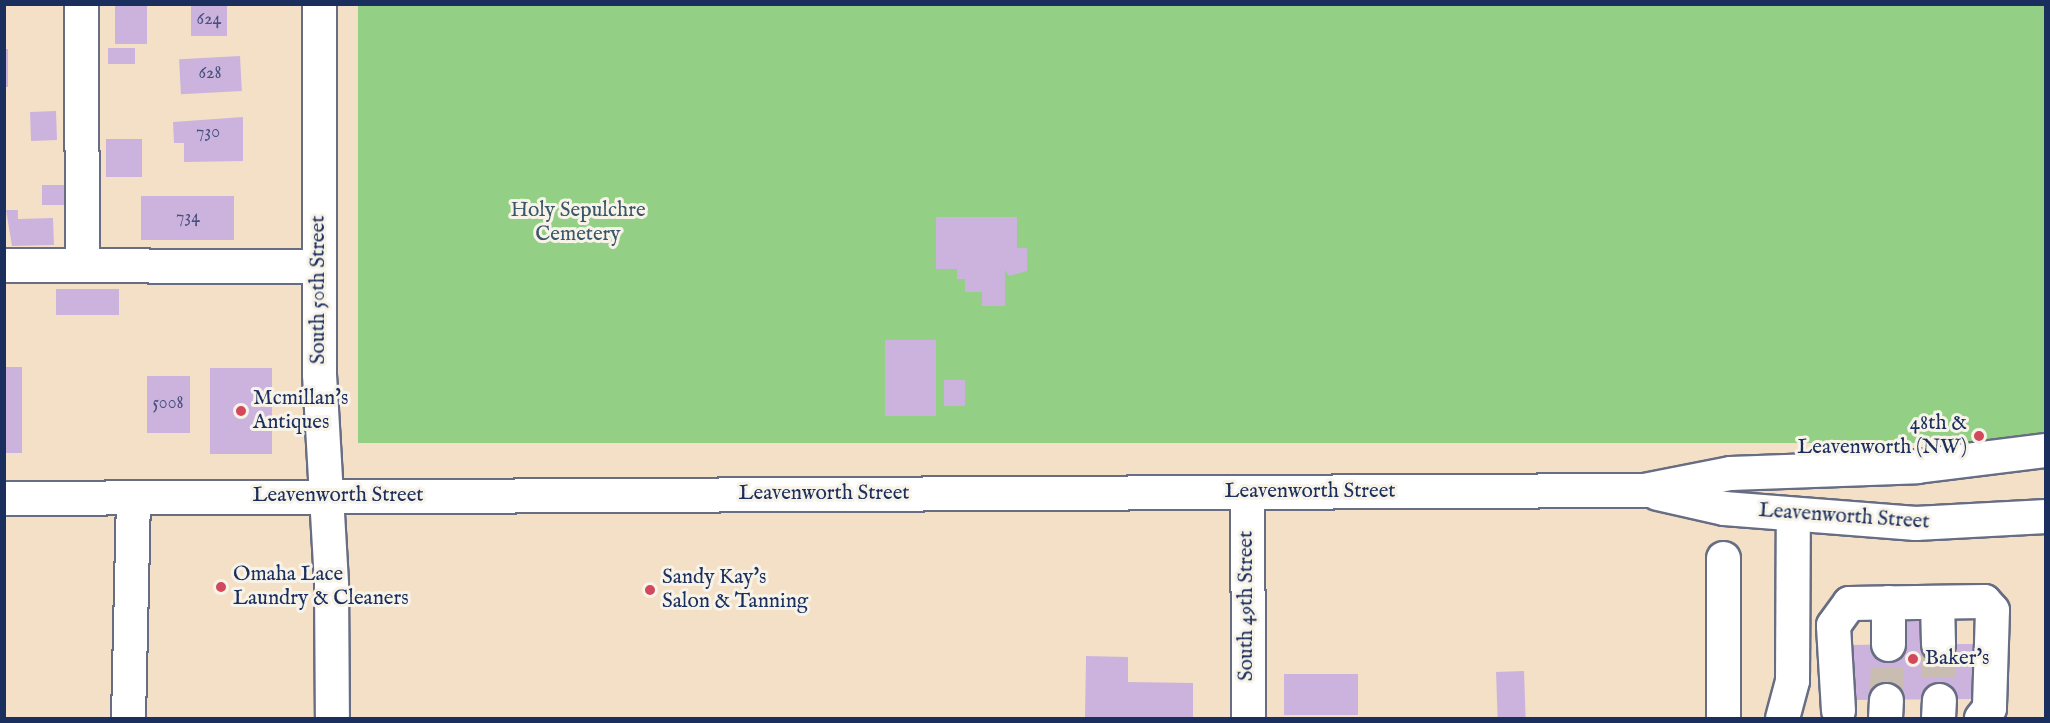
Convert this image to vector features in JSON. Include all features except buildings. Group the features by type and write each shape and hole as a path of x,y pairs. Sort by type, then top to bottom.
{"main road":[{"path":"81,4 82,265"},
{"name":"South 50th Street","path":"319,4 319,266 332,718"},
{"path":"4,265 319,266"},
{"name":"Leavenworth Street","path":"4,498 1644,490 1730,473 1917,466 2046,450"},
{"name":"Leavenworth Street","path":"1644,490 1724,508 1793,514 1947,523 2042,518"},
{"name":"South 49th Street","path":"1247,493 1248,718"},
{"path":"128,718 133,497"},
{"path":"1793,514 1786,706 1867,712 1833,625 1849,603 1983,601 1992,610 1989,708 1981,718"},
{"path":"1723,558 1723,718"},
{"path":"1888,602 1888,644"},
{"path":"1937,602 1938,644"}],"green space":[{"name":"Holy Sepulchre Cemetery","path":"358,5 2045,5 2045,443 358,443"}],"tunnel":[{"path":"1886,700 1888,644"},
{"path":"1938,644 1939,700"}],"place":[{"name":"Mcmillan's Antiques","path":"241,411"},
{"name":"48th & Leavenworth (NW)","path":"1979,436"},
{"name":"Omaha Lace Laundry & Cleaners","path":"221,587"},
{"name":"Sandy Kay's Salon & Tanning","path":"650,590"},
{"name":"Baker's","path":"1913,659"}]}
